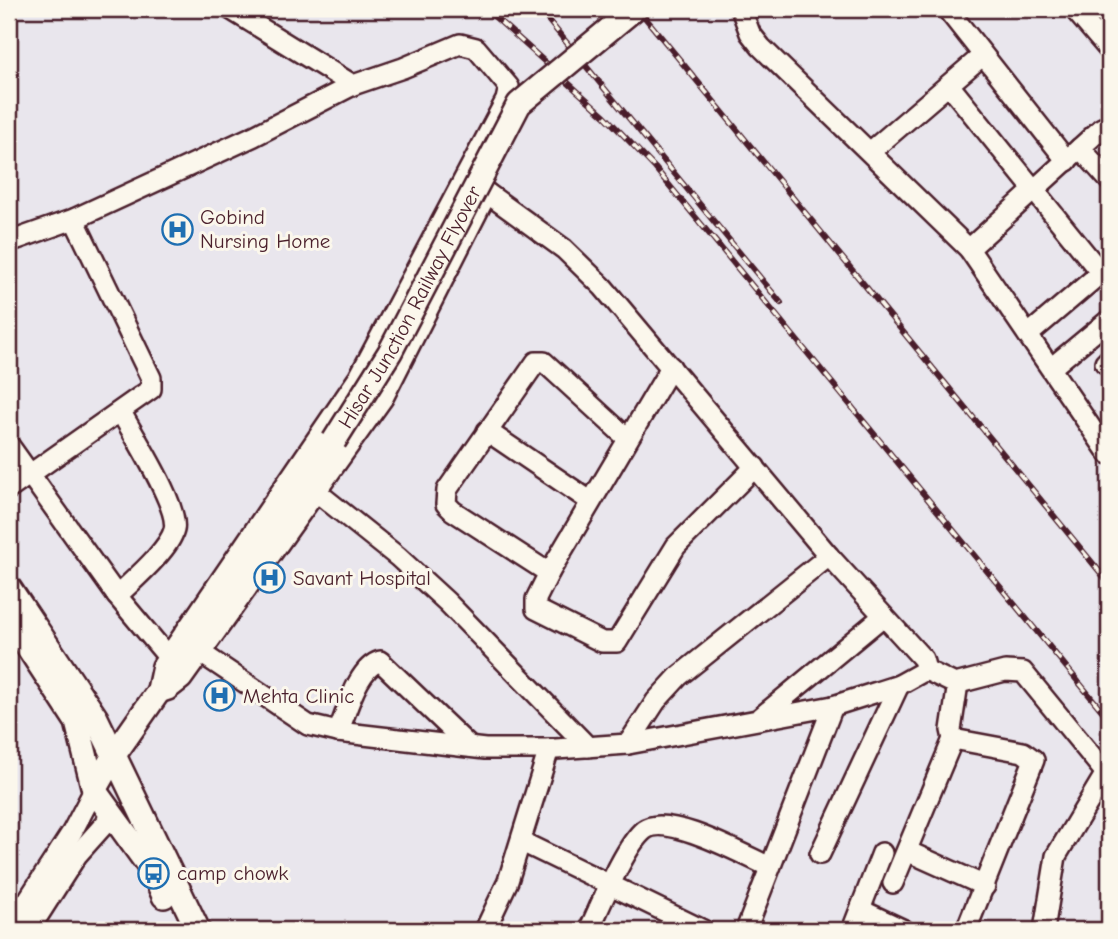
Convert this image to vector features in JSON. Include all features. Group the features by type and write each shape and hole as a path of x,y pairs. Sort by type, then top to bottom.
{"main road":[{"name":"Hisar Junction Railway Flyover","path":"94,790 114,755 334,441 390,352 519,104 634,9"},
{"path":"9,588 96,718 198,930"},
{"path":"9,618 77,722 94,790 154,873 180,930"}],"street":[{"path":"230,9 354,85"},
{"path":"741,9 750,33 761,47 969,249 1109,454"},
{"path":"947,9 982,57 1073,155 1109,180"},
{"path":"1074,9 1103,29 1109,50"},
{"path":"9,242 74,219 254,136 354,85 460,44 476,48 507,81 509,94 359,377 168,657 158,676 156,694 175,686 201,653 318,493 383,398 488,193"},
{"path":"870,152 982,57"},
{"path":"949,85 1034,190 1105,269 1028,334"},
{"path":"969,249 1102,128 1109,125"},
{"path":"465,181 488,193 586,269 829,556 923,659 926,670 955,684 1004,671 1023,673 1107,775 1056,856 1044,930"},
{"path":"9,489 146,394 152,384 74,219"},
{"path":"1051,368 1109,320"},
{"path":"549,573 446,504 447,490 532,365 539,361 627,438"},
{"path":"671,367 549,573 536,599 536,609 602,642 617,642 676,546 755,467"},
{"path":"117,596 167,543 174,530 172,509 121,412"},
{"path":"487,430 590,501"},
{"path":"9,445 117,596 168,657"},
{"path":"318,493 398,557 437,593 588,747"},
{"path":"628,744 656,701 679,676 829,556"},
{"path":"761,717 882,617"},
{"path":"201,653 308,725 338,732 470,747 549,749 628,744 761,717 833,706 899,685 926,670"},
{"path":"338,732 361,679 368,669 380,661 470,747"},
{"path":"893,883 953,739 951,730 957,690 955,684"},
{"path":"820,854 899,685"},
{"path":"747,930 833,706"},
{"path":"953,739 1023,752 1034,760 966,930"},
{"path":"485,930 509,881 549,749"},
{"path":"9,929 72,832 94,790"},
{"path":"29,930 77,855 111,817"},
{"path":"589,930 633,844 644,830 656,825 681,829 770,867"},
{"path":"522,842 703,930"},
{"path":"907,851 985,886"},
{"path":"852,930 882,853"},
{"path":"861,910 904,930"}],"railway":[{"path":"486,9 605,116 655,168 1109,719"},
{"path":"539,9 781,303"},
{"path":"638,9 1109,583"}],"place":[{"name":"Gobind Nursing Home","path":"177,229"},
{"name":"Savant Hospital","path":"270,578"},
{"name":"Mehta Clinic","path":"220,696"},
{"name":"camp chowk","path":"154,873"}]}
